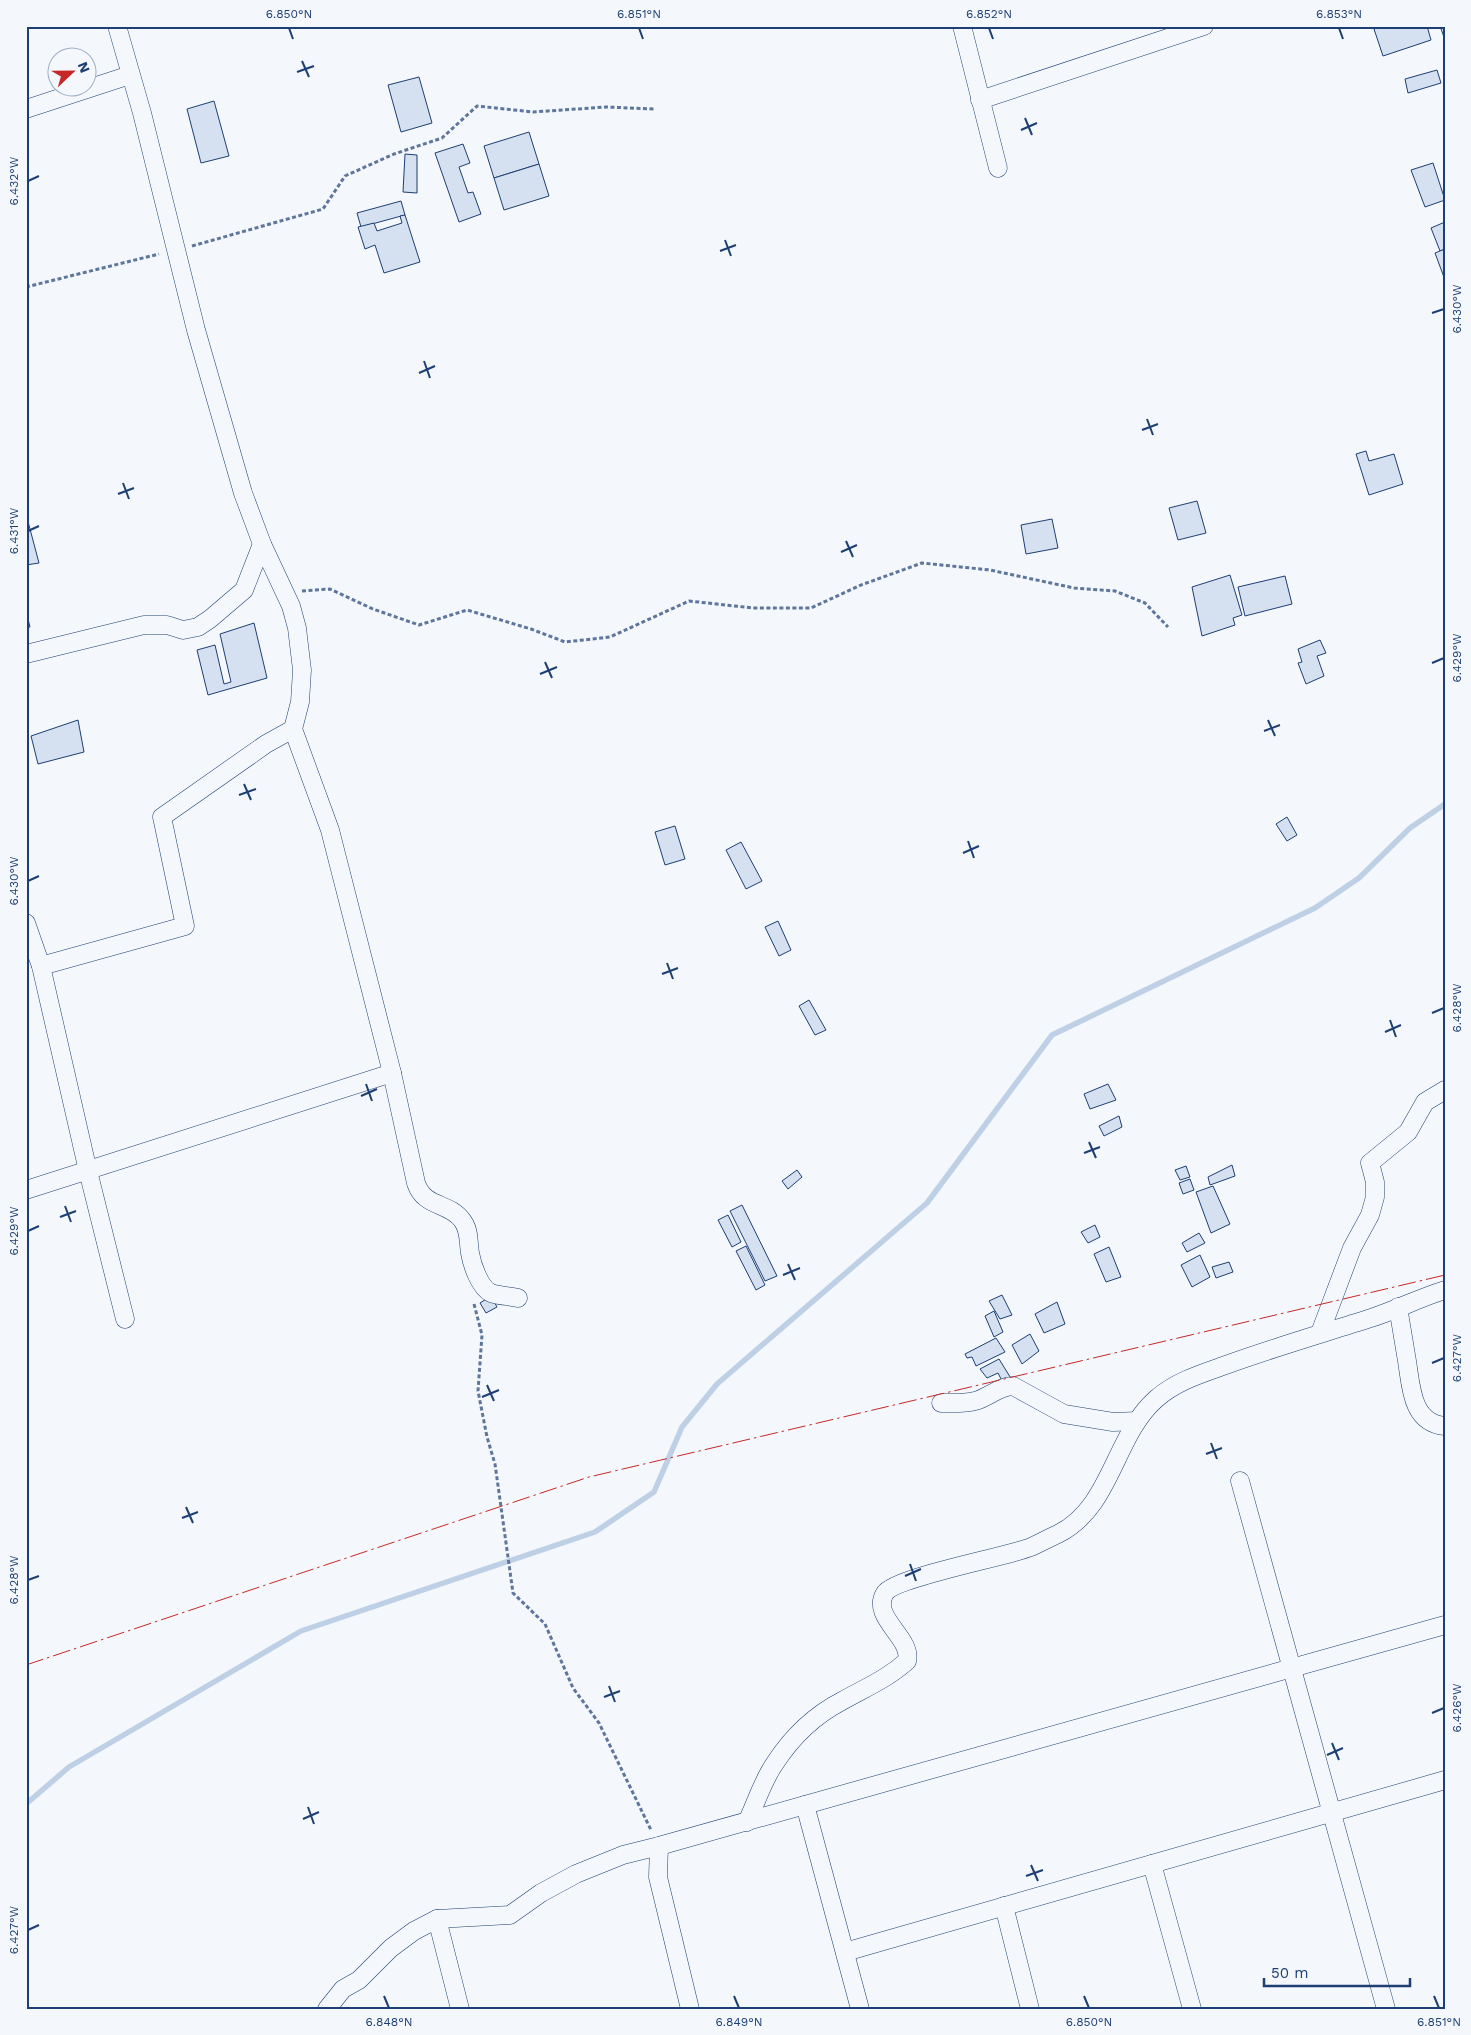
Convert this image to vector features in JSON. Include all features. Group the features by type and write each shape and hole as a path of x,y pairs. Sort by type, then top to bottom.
{"street":[{"path":"117,26 142,113 196,330 243,493 262,544 291,606 297,628 302,670 300,702 293,729 330,830 392,1073 419,1192 425,1199 456,1214 465,1225 470,1255 482,1286 491,1293 518,1298"},
{"path":"962,26 998,168"},
{"path":"980,100 1204,26"},
{"path":"26,109 130,75"},
{"path":"26,654 144,625 167,625 183,630 198,627 210,620 244,590 262,544"},
{"path":"41,966 185,926 162,817 266,744 293,729"},
{"path":"26,923 41,966 88,1171 125,1319"},
{"path":"26,1190 392,1073"},
{"path":"1320,1333 1352,1248 1370,1215 1375,1197 1375,1182 1370,1163 1408,1132 1425,1102 1445,1090"},
{"path":"747,1822 774,1763 798,1734 818,1716 842,1701 882,1681 907,1662 906,1650 886,1617 882,1605 882,1598 887,1591 912,1579 1030,1547 1061,1532 1080,1519 1097,1498 1137,1421 1156,1399 1185,1380 1261,1352 1373,1318 1445,1290"},
{"path":"1398,1307 1409,1386 1415,1403 1421,1413 1434,1423 1445,1426"},
{"path":"942,1403 973,1402 1003,1388 1013,1386 1064,1414 1113,1422 1137,1421"},
{"path":"1240,1481 1386,2009"},
{"path":"327,2009 343,1989 359,1980 391,1948 414,1931 437,1919 510,1915 541,1893 576,1874 623,1855 747,1822 1445,1624"},
{"path":"845,1952 1445,1780"},
{"path":"805,1805 860,2009"},
{"path":"659,1846 658,1877 690,2009"},
{"path":"1152,1864 1192,2009"},
{"path":"1004,1906 1030,2009"},
{"path":"437,1919 460,2009"}],"path":[{"path":"26,287 176,250 323,210 345,176 394,154 442,138 477,106 533,112 606,108 655,109"},
{"path":"284,592 330,589 373,609 419,625 468,610 532,629 565,642 610,637 689,601 753,608 811,608 860,585 922,563 990,570 1074,588 1115,591 1146,602 1168,627"},
{"path":"482,1286 472,1298 482,1335 478,1391 487,1437 495,1464 513,1593 545,1624 573,1688 599,1724 634,1791 659,1846"}],"building":[{"path":"1383,26 1427,26 1431,40 1383,56 1374,29"},
{"path":"1440,26 1445,26 1445,40"},
{"path":"1437,70 1441,83 1408,93 1405,79"},
{"path":"419,77 432,123 401,132 388,85"},
{"path":"214,101 229,156 201,163 187,109"},
{"path":"529,132 539,164 494,178 484,146"},
{"path":"463,144 470,163 459,167 468,193 473,192 481,214 459,222 435,153"},
{"path":"405,154 417,155 417,193 403,192"},
{"path":"1433,163 1445,200 1425,207 1411,170"},
{"path":"539,164 549,196 504,210 494,178"},
{"path":"401,201 405,215 361,227 357,213"},
{"path":"405,215 420,262 384,273 375,245 365,249 358,227 374,223 377,231 402,223 400,216"},
{"path":"1445,222 1445,249 1440,251 1431,228"},
{"path":"1445,249 1445,280 1435,253"},
{"path":"1366,451 1369,461 1394,454 1403,484 1369,495 1356,454"},
{"path":"1197,501 1206,533 1178,540 1169,508"},
{"path":"26,514 39,563 26,565"},
{"path":"1052,519 1058,548 1026,554 1021,525"},
{"path":"1230,575 1242,615 1233,618 1235,625 1202,636 1192,587"},
{"path":"1285,576 1292,604 1245,616 1238,587"},
{"path":"26,611 30,627 26,628"},
{"path":"254,623 267,678 208,695 197,650 215,645 224,684 231,682 220,634"},
{"path":"1320,640 1326,653 1317,656 1324,676 1306,684 1298,663 1302,662 1298,649"},
{"path":"78,720 84,752 38,764 31,736"},
{"path":"1287,817 1297,835 1287,841 1276,824"},
{"path":"675,826 685,859 665,865 655,832"},
{"path":"741,842 762,881 746,889 726,850"},
{"path":"778,921 791,950 779,956 765,927"},
{"path":"809,1000 826,1030 815,1035 799,1006"},
{"path":"1108,1084 1116,1100 1090,1109 1084,1094"},
{"path":"1119,1116 1122,1127 1104,1136 1099,1126"},
{"path":"1232,1165 1235,1176 1210,1185 1208,1177"},
{"path":"1186,1166 1190,1177 1180,1180 1175,1170"},
{"path":"797,1170 802,1177 788,1189 782,1181"},
{"path":"1190,1179 1194,1190 1183,1194 1179,1183"},
{"path":"1213,1186 1230,1224 1211,1233 1196,1192"},
{"path":"742,1205 777,1276 765,1281 730,1211"},
{"path":"728,1215 741,1242 732,1247 718,1220"},
{"path":"1095,1225 1100,1237 1088,1243 1081,1232"},
{"path":"1199,1233 1205,1243 1187,1252 1182,1243"},
{"path":"746,1246 765,1285 756,1290 736,1251"},
{"path":"1109,1247 1121,1277 1106,1282 1094,1254"},
{"path":"1200,1255 1210,1277 1192,1287 1181,1265"},
{"path":"1229,1262 1233,1272 1216,1278 1212,1267"},
{"path":"1002,1295 1012,1315 1000,1319 989,1301"},
{"path":"491,1296 497,1307 486,1313 480,1303"},
{"path":"1057,1302 1065,1324 1044,1333 1035,1314"},
{"path":"994,1311 1003,1332 994,1337 985,1316"},
{"path":"1030,1334 1039,1351 1022,1364 1012,1345"},
{"path":"996,1338 1005,1352 976,1366 972,1357 967,1358 965,1354"},
{"path":"999,1359 1012,1380 1003,1383 998,1373 987,1378 980,1369"}],"waterway":[{"path":"26,1804 69,1767 301,1631 595,1532 654,1492 682,1427 717,1384 927,1203 1052,1035 1315,908 1359,878 1410,828 1445,804"}],"power":[{"path":"26,1665 589,1477 1445,1275"}]}
